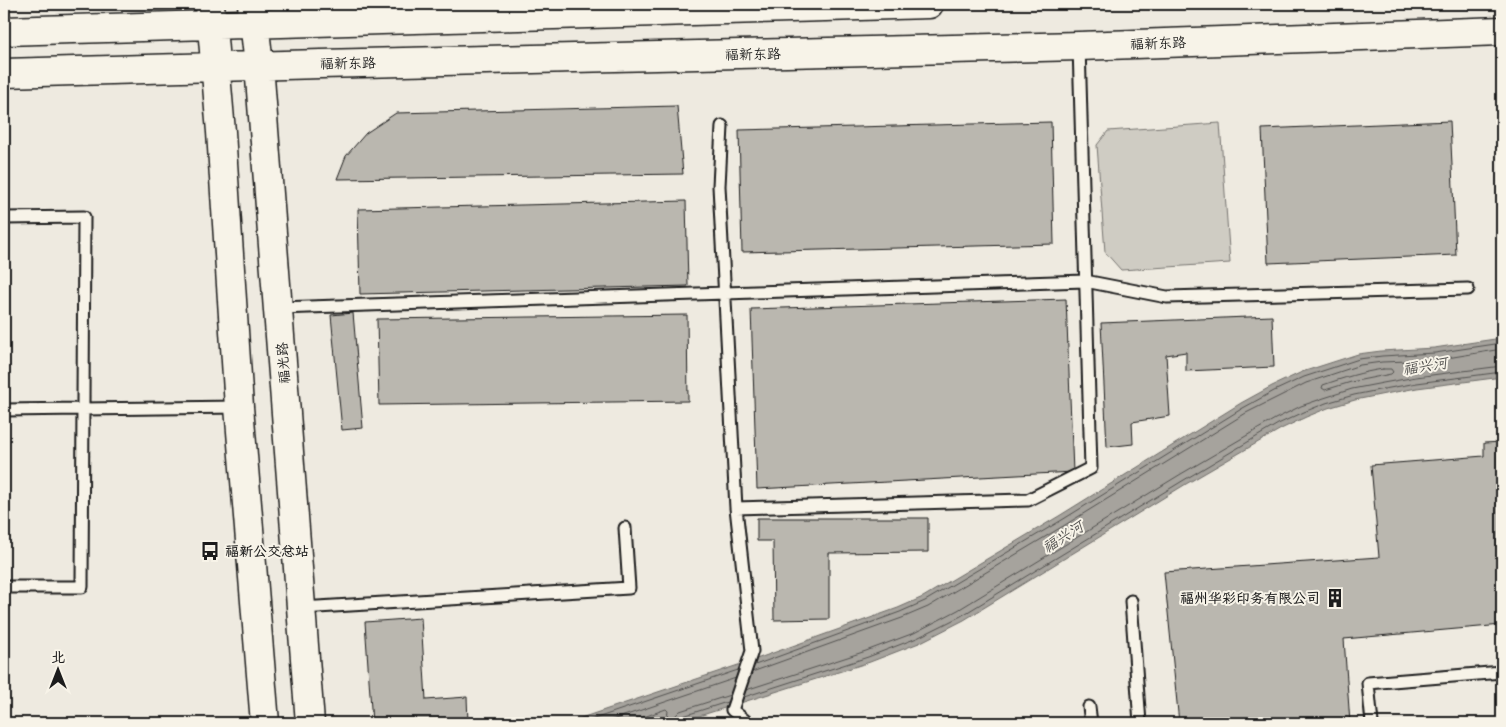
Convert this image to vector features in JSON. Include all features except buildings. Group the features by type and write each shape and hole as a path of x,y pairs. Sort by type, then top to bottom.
{"main road":[{"path":"4,31 211,14 929,4"},
{"path":"211,14 239,407 266,723"},
{"name":"福光路","path":"253,14 260,66 310,723"},
{"name":"福新东路","path":"4,73 1079,46 1502,31"}],"lane":[{"path":"736,508 1028,500 1091,468 1079,46"},
{"path":"722,126 719,186 736,508 752,651 732,710 748,723"},
{"path":"4,218 84,217 82,587 4,588"},
{"path":"279,308 1085,281 1167,297 1468,289"},
{"path":"4,410 239,407"},
{"path":"301,608 629,588 626,528"},
{"path":"1130,602 1140,723"},
{"path":"1372,723 1368,683 1502,672"},
{"path":"1089,707 1091,723"}],"shaded area":[{"path":"1220,123 1230,263 1121,270 1105,252 1097,145 1108,131"}],"water":[{"name":"福兴河","path":"1502,338 1502,377 1417,388 1355,400 1306,417 1281,429 1186,484 964,620 919,643 870,662 677,723 566,723 759,658 898,608 923,597 1059,516 1241,403 1302,372 1358,354 1434,348"}],"place":[{"name":"福新公交总站","path":"210,551"},
{"name":"福州华彩印务有限公司","path":"1335,598"}]}
